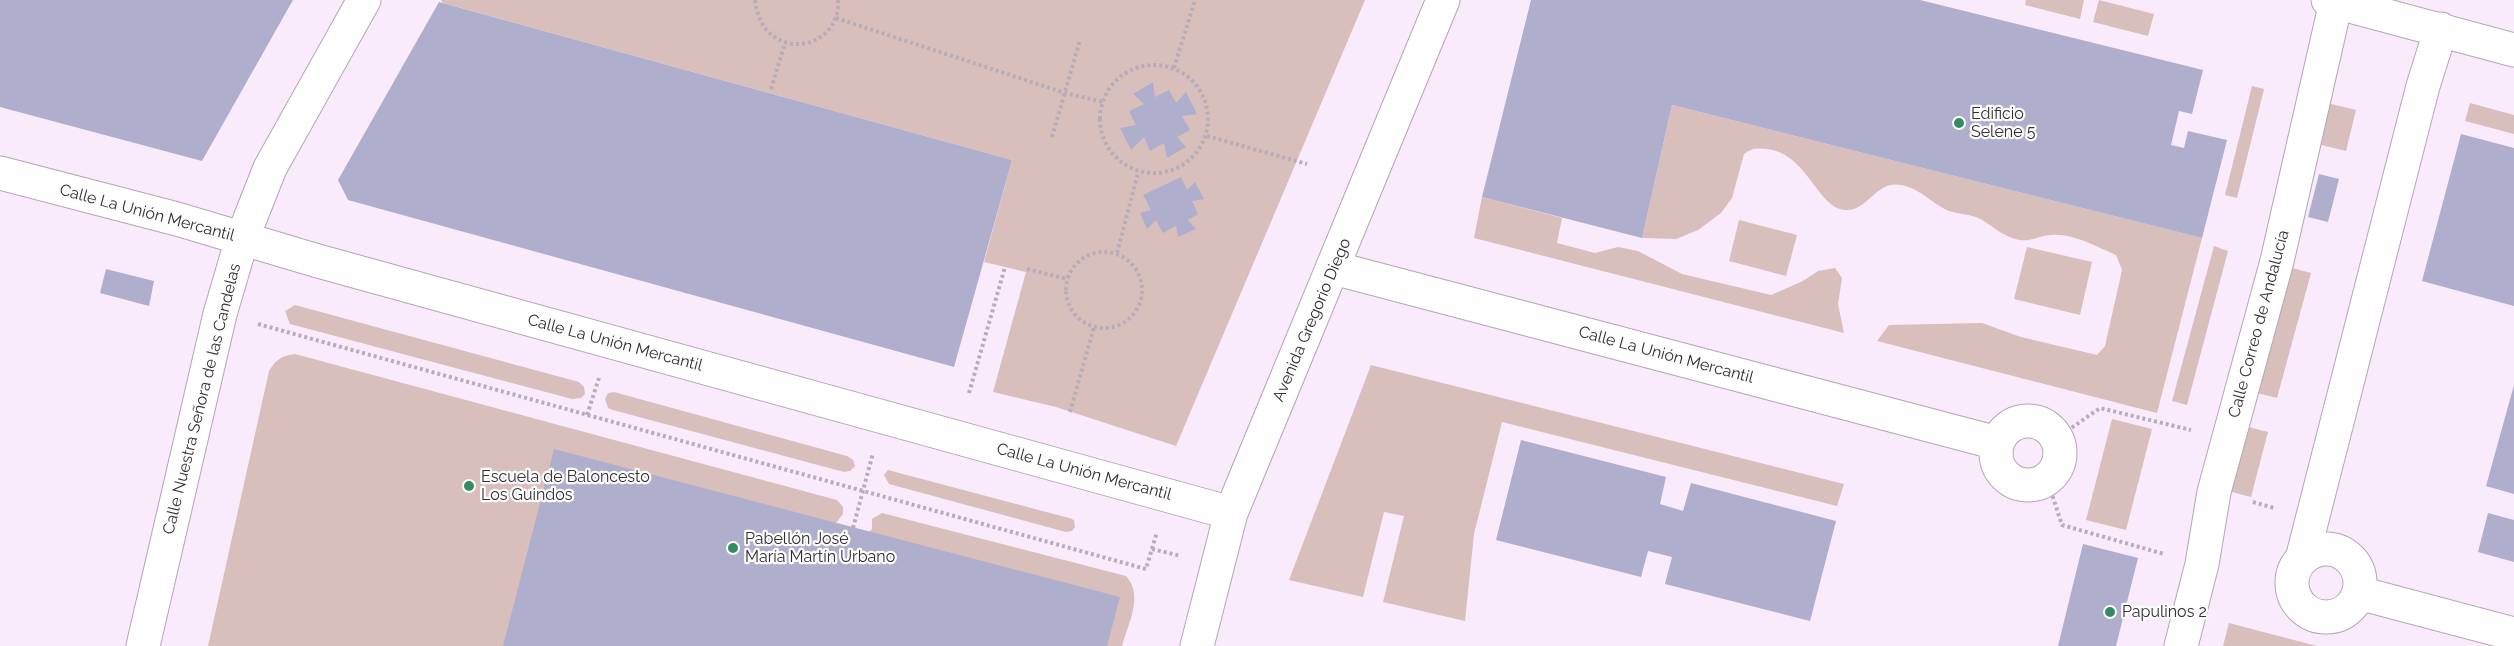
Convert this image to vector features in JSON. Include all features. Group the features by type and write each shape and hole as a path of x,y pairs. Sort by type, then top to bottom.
{"street":[{"name":"Calle Nuestra Señora de las Candelas","path":"143,646 220,314 243,239 270,168 364,0"},
{"name":"Avenida Gregorio Diego","path":"1197,646 1231,513 1443,0"},
{"path":"2332,1 2514,50"},
{"name":"Calle Correo de Andalucía","path":"2181,646 2202,564 2214,492 2277,261 2332,1"},
{"path":"2302,559 2324,549 2343,554 2357,568 2360,580 2359,593 2351,606 2339,615 2324,617 2310,613 2299,603 2293,592 2292,580 2302,559 2420,97 2441,29"},
{"name":"Calle La Unión Mercantil","path":"0,173 1231,513"},
{"name":"Calle La Unión Mercantil","path":"1334,268 1997,443"},
{"path":"2026,420 2038,422 2049,428 2057,438 2059,460 2055,471 2047,480 2034,484 2020,484 2008,478 2000,469 1995,456 1997,443 2003,432 2014,423 2026,420"},
{"path":"2359,593 2514,634"}],"path":[{"path":"755,0 757,15 765,30 785,44 807,43 820,37 836,18 838,0"},
{"path":"1174,68 1195,0"},
{"path":"836,18 1065,93 1104,102"},
{"path":"1052,136 1080,40"},
{"path":"771,89 785,44"},
{"path":"1154,64 1174,68 1190,78 1203,96 1210,115 1206,136 1199,150 1187,163 1155,173 1138,172 1122,163 1107,146 1101,130 1100,112 1106,94 1118,78 1135,68 1154,64"},
{"path":"1206,136 1307,164"},
{"path":"1117,253 1138,172"},
{"path":"1103,252 1117,253 1130,261 1138,272 1142,285 1140,300 1133,315 1121,324 1094,327 1081,320 1071,307 1066,294 1067,279 1074,267 1085,257 1103,252"},
{"path":"969,393 1005,267"},
{"path":"1027,269 1067,279"},
{"path":"220,314 1146,568"},
{"path":"1070,412 1094,327"},
{"path":"2057,438 2100,408 2228,439"},
{"path":"853,528 883,417"},
{"path":"2047,480 2062,525 2202,564"},
{"path":"2214,492 2313,517"}],"shaded area":[{"path":"441,0 1365,0 1176,446 1056,407 993,392 1026,272 984,262 1012,160 443,3"},
{"path":"2026,0 2084,0 2080,19 2025,5"},
{"path":"2099,0 2154,14 2148,36 2093,22"},
{"path":"2252,86 2264,89 2237,198 2225,195"},
{"path":"2323,102 2356,110 2346,151 2313,143"},
{"path":"2470,103 2514,115 2514,134 2465,121"},
{"path":"1672,105 2202,238 2157,413 1877,341 1889,325 1982,323 2021,337 2097,355 2105,346 2122,270 2116,255 2076,238 2047,235 2024,240 2013,238 1976,217 1949,211 1914,189 1901,185 1885,187 1854,209 1836,208 1827,201 1792,160 1780,152 1759,149 1744,154 1732,198 1721,213 1698,230 1676,239 1642,238"},
{"path":"1482,197 1562,218 1557,243 1595,253 1618,247 1638,251 1682,274 1771,295 1803,281 1818,271 1835,268 1842,278 1838,304 1844,333 1474,238"},
{"path":"1739,220 1797,235 1786,276 1729,261"},
{"path":"2214,246 2228,251 2187,405 2172,401"},
{"path":"2027,247 2092,262 2080,315 2014,299"},
{"path":"2282,265 2311,273 2277,398 2249,391"},
{"path":"295,305 579,382 584,387 585,394 581,398 572,399 290,324 285,311"},
{"name":"Escuela de Baloncesto Los Guindos","path":"295,354 837,500 843,507 843,514 836,523 869,532 872,529 872,519 882,513 1126,576 1134,592 1134,601 1122,646 208,646 269,371 280,359"},
{"path":"1371,365 1844,484 1837,506 1502,422 1474,534 1465,621 1383,602 1404,516 1384,512 1363,597 1289,580"},
{"path":"614,392 847,456 853,460 855,466 850,471 844,472 613,410 608,408 605,399 608,393"},
{"path":"2112,419 2152,429 2126,530 2086,520"},
{"path":"2241,425 2268,432 2251,497 2224,490"},
{"path":"888,470 1069,518 1074,520 1075,527 1072,531 1066,532 889,484 884,475"},
{"path":"2229,623 2317,646 2223,646"}],"building":[{"path":"0,0 293,0 202,161 0,107"},
{"name":"Edificio Selene 5","path":"1531,0 1920,0 2203,70 2192,114 2179,111 2171,145 2184,148 2188,131 2227,140 2202,238 1672,105 1642,238 1482,197"},
{"path":"439,2 1012,160 954,367 348,200 338,180"},
{"path":"1153,82 1155,97 1169,90 1176,103 1186,92 1197,114 1182,116 1190,130 1177,137 1186,147 1167,158 1164,143 1150,151 1144,137 1131,150 1120,128 1136,125 1129,111 1144,104 1133,94"},
{"path":"2461,134 2514,148 2514,306 2422,281"},
{"path":"2319,174 2339,179 2328,222 2308,217"},
{"path":"1181,177 1187,190 1195,182 1204,199 1192,201 1198,214 1188,220 1196,229 1178,237 1176,226 1163,233 1156,220 1147,229 1140,213 1151,210 1143,195"},
{"path":"106,269 154,281 149,306 100,293"},
{"path":"2514,385 2514,494 2486,486"},
{"path":"1521,440 1666,477 1660,504 1683,511 1691,483 1836,521 1810,621 1665,584 1672,557 1648,551 1641,577 1496,540"},
{"name":"Pabellón José María Martín Urbano","path":"554,449 1120,597 1107,646 503,646"},
{"path":"2488,513 2514,520 2514,562 2478,552"},
{"path":"2083,544 2138,558 2116,646 2058,646"}],"place":[{"name":"Edificio Selene 5","path":"1959,123"},
{"name":"Escuela de Baloncesto Los Guindos","path":"469,486"},
{"name":"Pabellón José María Martín Urbano","path":"733,548"},
{"name":"Papulinos 2","path":"2110,612"}]}
